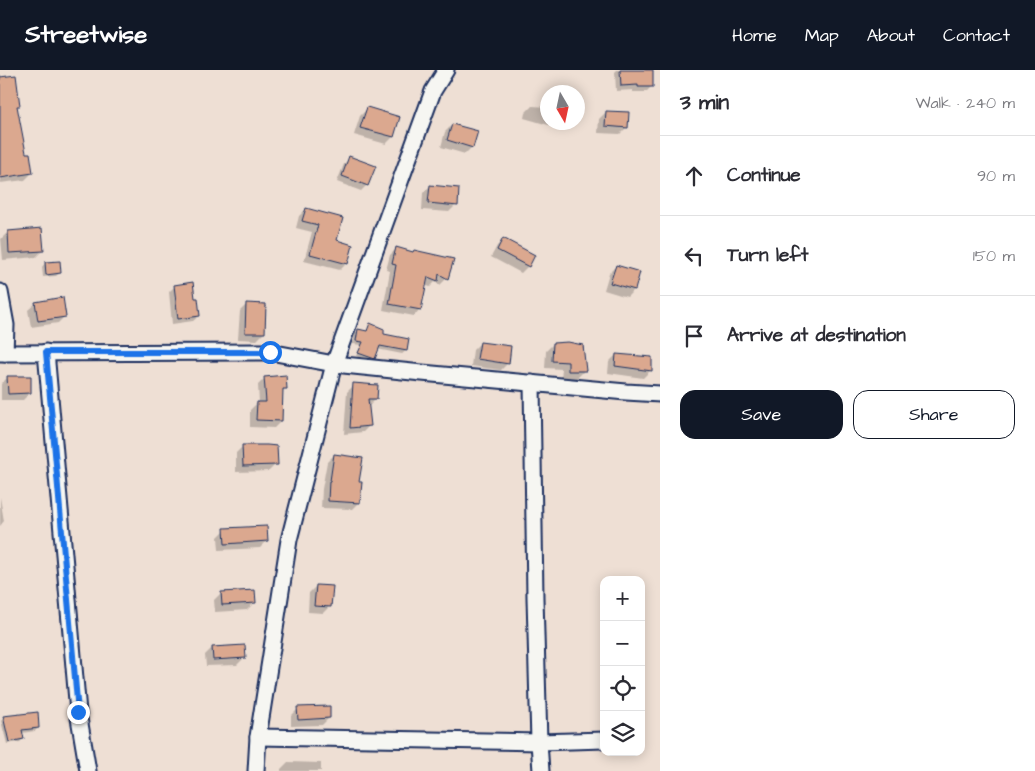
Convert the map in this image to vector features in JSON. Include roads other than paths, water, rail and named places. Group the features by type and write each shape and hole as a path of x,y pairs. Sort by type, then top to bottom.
{"street":[{"path":"256,771 258,737 289,540 334,364 432,91 446,70"},
{"path":"0,292 6,325 3,353 270,352 334,364 660,394"},
{"path":"46,352 78,712 88,771"},
{"path":"532,383 535,598 541,771"},
{"path":"258,737 539,742 600,740"}]}
